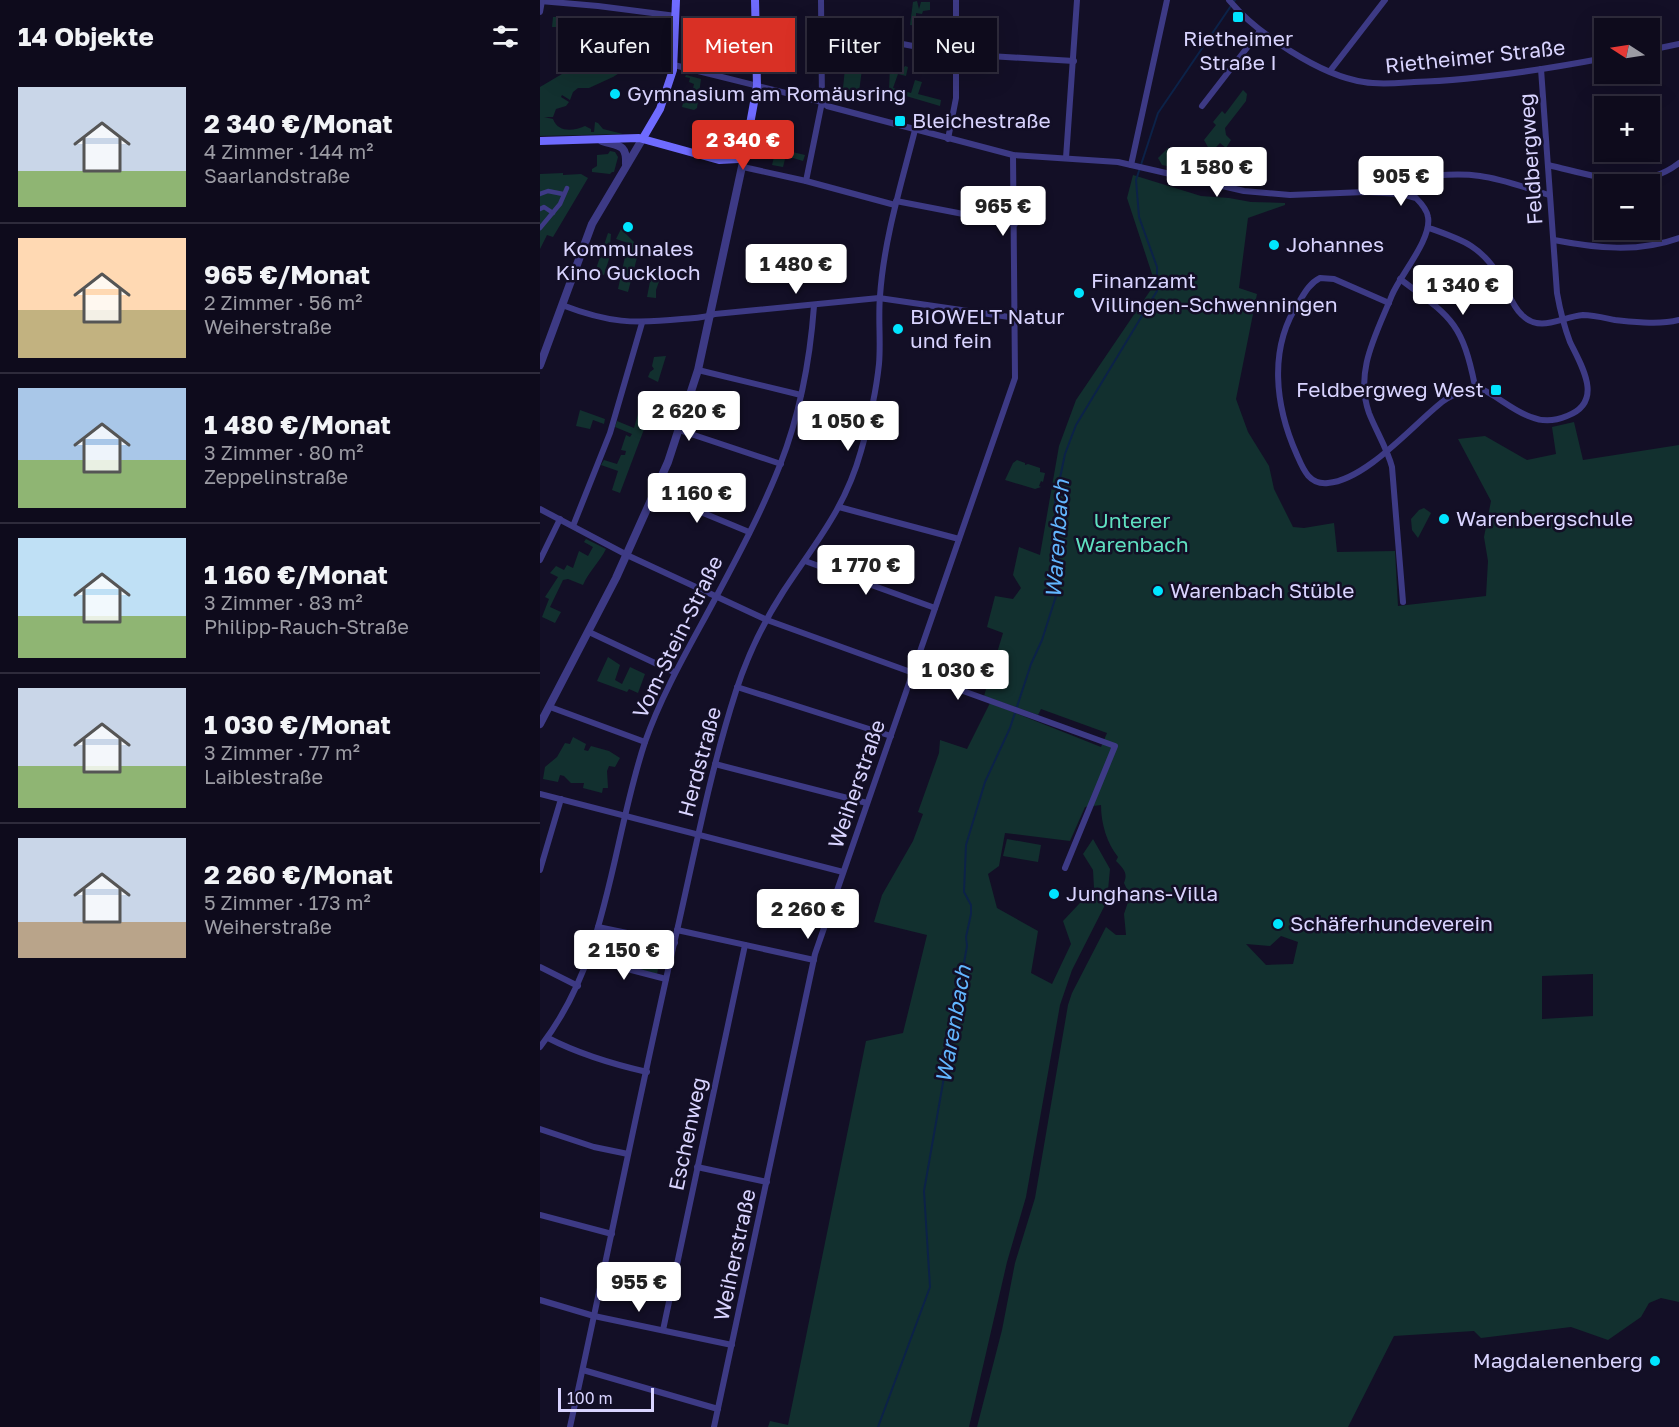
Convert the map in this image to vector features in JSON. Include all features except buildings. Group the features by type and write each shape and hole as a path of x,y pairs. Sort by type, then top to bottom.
{"main road":[{"path":"643,138 660,109 669,87 674,65 676,0"},
{"path":"540,141 643,138 719,159 738,159 746,146 757,86 755,0"}],"street":[{"path":"821,0 821,18"},
{"path":"956,0 956,18"},
{"path":"1066,158 1077,0"},
{"path":"1133,165 1167,0"},
{"path":"1329,71 1385,0"},
{"path":"540,12 541,1 676,16"},
{"name":"Rietheimer Straße","path":"1229,1 1271,40 1329,71 1353,80 1388,83 1435,82 1594,60"},
{"path":"1202,106 1260,31"},
{"path":"1660,48 1679,44"},
{"path":"997,56 1074,61"},
{"path":"674,65 822,102 827,106 1013,155 1133,165 1217,186 1262,193 1290,195 1365,192 1416,198 1426,210 1429,228 1389,303 1367,357 1363,379 1368,410 1376,431 1388,450 1394,483 1403,602"},
{"name":"Feldbergweg","path":"1475,386 1494,394 1519,412 1532,418 1555,420 1576,411 1586,397 1587,375 1570,341 1562,319 1557,293 1541,69"},
{"path":"806,181 822,102 822,72"},
{"path":"948,139 956,98 956,72"},
{"name":"Herdstraße","path":"570,1427 666,979 715,764 737,687 767,620 781,594 806,561 839,507 854,474 879,366 879,298 886,247 895,203 915,130"},
{"path":"540,364 592,224 643,138"},
{"path":"599,140 622,147 627,159 626,165"},
{"path":"540,724 627,555 655,493 679,430 698,370 711,316 746,146"},
{"name":"Weiherstraße","path":"714,1427 813,960 1015,378 1013,155"},
{"path":"719,159 743,167 895,203 1015,224"},
{"path":"1548,165 1620,181 1638,181 1656,177 1679,164"},
{"path":"1413,178 1433,175 1479,176 1501,180 1549,195"},
{"path":"540,228 560,204 567,188"},
{"path":"540,194 548,191 563,194"},
{"path":"540,209 544,207 553,213"},
{"path":"1429,228 1474,246 1500,278 1517,309 1529,320 1546,324 1584,315 1663,323 1679,320"},
{"path":"1554,240 1612,248 1654,245 1679,238"},
{"path":"1389,303 1334,279 1320,278 1314,282 1295,308 1287,324 1281,343 1278,367 1279,395 1287,432 1304,471 1317,482 1325,484 1336,482 1361,470 1388,450 1443,400 1475,386 1468,352 1454,323 1438,306 1400,279"},
{"path":"562,305 606,319 642,323 879,298 1016,318"},
{"name":"Vom-Stein-Straße","path":"540,1047 568,1007 589,959 645,742 674,672 716,598 781,464 801,395 809,357 814,306"},
{"path":"573,526 610,433 642,323"},
{"path":"698,370 801,395"},
{"path":"679,430 781,464"},
{"path":"655,493 749,532"},
{"path":"839,507 959,539"},
{"path":"540,509 627,555 767,620 1115,746 1065,868"},
{"path":"540,560 560,519"},
{"path":"806,561 935,608"},
{"path":"588,632 674,672"},
{"path":"737,687 891,736"},
{"path":"550,706 645,742"},
{"path":"715,764 867,803"},
{"path":"540,794 843,872"},
{"path":"540,870 561,799"},
{"path":"598,927 675,943"},
{"path":"677,930 813,960"},
{"name":"Eschenweg","path":"663,1330 745,945"},
{"path":"589,959 666,979"},
{"path":"540,967 578,986"},
{"path":"548,1038 594,1057 646,1072"},
{"path":"540,1129 594,1147 628,1154"},
{"path":"697,1167 767,1182"},
{"path":"540,1215 612,1234"},
{"path":"540,1300 594,1316 732,1345"},
{"path":"583,1371 718,1409"}],"green space":[{"path":"917,1 919,9 921,2 930,2 930,10 923,11 922,14 916,13 914,25 910,25 913,2"},
{"path":"553,17 557,17 558,31 556,27 552,27"},
{"path":"905,66 908,67 906,76 898,74 893,88 911,93 915,80 922,82 918,94 941,100 940,106 889,91 890,72 902,72"},
{"path":"565,72 621,72 589,88 578,88 573,92 570,100 562,95 561,97 569,102 566,106 556,109 553,117 544,117 553,119 555,124 562,129 576,129 585,126 594,132 595,122 603,129 623,134 540,136 540,87"},
{"path":"845,72 862,72 859,92 843,88"},
{"path":"686,75 701,79 697,108 694,110 682,107 686,92 692,93 694,84 689,82 690,78 685,77"},
{"path":"1243,90 1247,94 1246,101 1225,128 1226,135 1231,140 1226,148 1220,143 1214,149 1209,149 1204,140 1216,125 1213,122 1222,111 1225,114"},
{"path":"1168,148 1174,149 1174,164 1162,165 1158,158"},
{"path":"784,150 805,155 803,161 793,158 785,159 783,167 772,165 774,157"},
{"path":"610,151 615,152 618,157 614,172 610,174 592,172 592,169 597,166 597,155 608,154"},
{"path":"563,173 563,175 581,174 588,178 553,237 547,235 540,249 540,174"},
{"name":"Unterer Warenbach","path":"1133,175 1201,196 1251,202 1285,203 1285,205 1248,218 1239,288 1257,294 1236,399 1248,432 1269,466 1274,489 1293,527 1304,528 1334,523 1337,552 1395,551 1398,606 1486,596 1488,561 1484,537 1491,501 1458,439 1485,436 1527,460 1556,454 1552,427 1574,422 1583,460 1679,445 1679,1302 1661,1298 1649,1303 1641,1317 1608,1340 1571,1327 1481,1338 1474,1331 1394,1336 1348,1427 977,1427 1002,1330 1015,1263 1035,1198 1068,1005 1106,927 1116,935 1126,935 1124,914 1130,896 1124,883 1125,874 1116,861 1118,857 1105,833 1101,805 1085,807 1070,841 1005,833 999,866 988,874 997,908 1038,931 1031,973 1052,984 1071,944 1063,921 1094,888 1093,870 1083,854 1093,839 1110,869 1107,901 1072,970 1060,1005 1026,1197 1007,1262 969,1427 768,1427 770,1421 788,1425 866,1041 903,1033 927,935 874,922 882,895 913,841 923,814 918,812 939,753 940,740 967,749 990,703 1101,747 1107,733 1041,709 1038,715 984,696 1003,633 987,627 995,596 1013,599 1021,588 1013,575 1019,547 1040,555 1059,446 1076,400 1152,288 1152,274 1127,198","holes":["1281,936 1298,942 1293,964 1266,965 1246,944 1270,946","1593,974 1593,1016 1542,1019 1542,976"]},
{"path":"621,229 639,250 628,292 618,289 628,243 616,239"},
{"path":"608,233 611,234 609,259 604,275 595,272"},
{"path":"652,271 662,273 656,290 656,298 647,297"},
{"path":"666,356 658,382 648,377 654,369 652,366 654,357"},
{"path":"580,410 605,419 604,424 593,420 590,429 576,426"},
{"path":"638,414 647,416 647,418 643,417 642,422 646,424 620,493 612,490 618,471 601,465 604,460 617,464 621,455 625,455 626,451 621,450 626,435 630,437 632,434 615,427 617,421 634,428"},
{"path":"1017,460 1025,465 1040,468 1040,472 1045,473 1043,482 1041,481 1039,486 1041,487 1035,489 1005,480 1013,463"},
{"path":"1424,508 1431,513 1418,538 1412,530 1411,519"},
{"path":"586,539 606,549 583,585 568,579 563,580 550,607 561,612 555,623 542,617 549,599 545,597 558,577 550,573 556,566 564,570 567,565 573,568 579,551 588,556 593,547 584,542"},
{"path":"608,657 620,665 615,680 622,684 630,667 645,674 638,693 629,689 627,692 597,681"},
{"path":"573,737 586,744 584,750 588,751 591,746 609,751 620,758 615,767 609,766 608,788 603,788 602,793 583,788 584,783 571,783 560,775 558,782 543,779 545,767 557,757 565,743 570,744"},
{"path":"1007,839 1041,845 1038,862 1003,856"},
{"path":"601,931 656,941 663,945 657,974 594,957"}],"waterway":[{"name":"Warenbach","path":"878,1427 930,1287 924,1191 971,914 971,905 964,892 966,845 985,782 1010,728 1056,596 1055,502 1065,454 1076,425 1157,291 1157,267 1139,217 1136,180 1158,113 1235,0"}],"place":[{"name":"Rietheimer Straße I","path":"1238,17"},
{"name":"Gymnasium am Romäusring","path":"615,94"},
{"name":"Bleichestraße","path":"900,121"},
{"name":"Kommunales Kino Guckloch","path":"628,227"},
{"name":"Johannes","path":"1274,245"},
{"name":"Finanzamt Villingen-Schwenningen","path":"1079,293"},
{"name":"BIOWELT Natur und fein","path":"898,329"},
{"name":"Feldbergweg West","path":"1496,390"},
{"name":"Warenbergschule","path":"1444,519"},
{"name":"Warenbach Stüble","path":"1158,591"},
{"name":"Junghans-Villa","path":"1054,894"},
{"name":"Schäferhundeverein","path":"1278,924"},
{"name":"Magdalenenberg","path":"1655,1361"}]}
